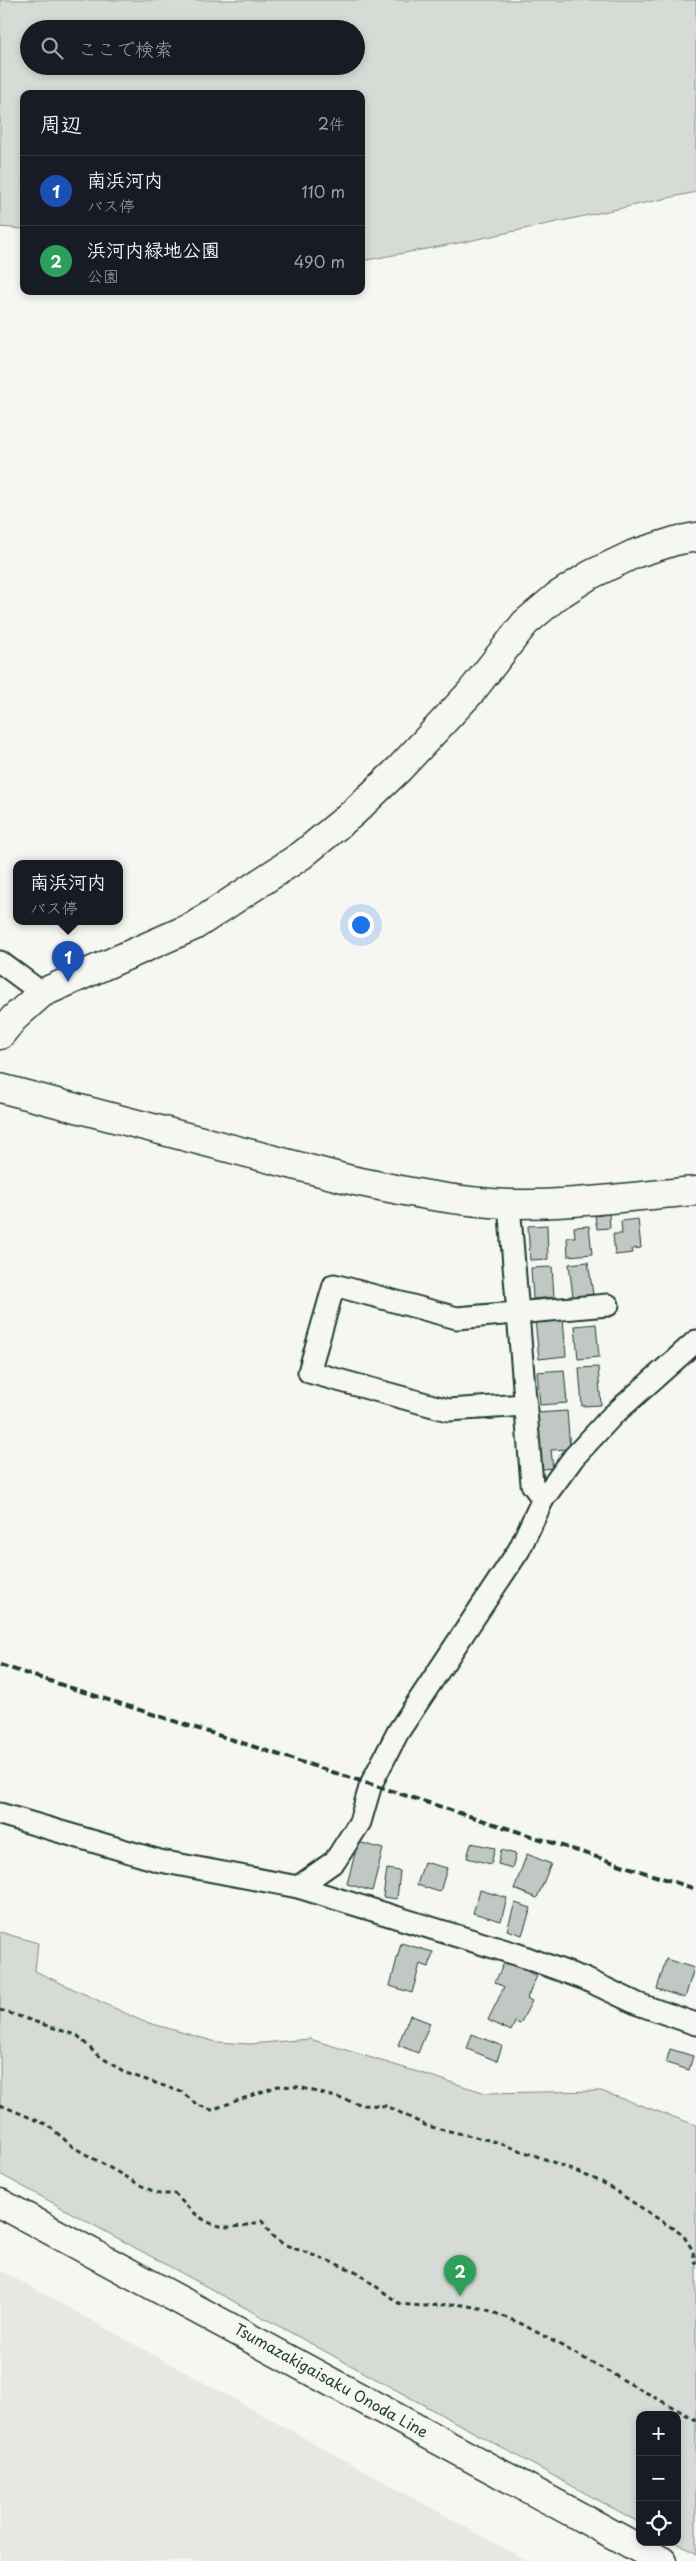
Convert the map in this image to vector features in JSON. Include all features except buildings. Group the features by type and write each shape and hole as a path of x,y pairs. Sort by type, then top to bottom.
{"street":[{"path":"0,1035 14,1018 42,993 194,926 302,854 353,813 399,769 471,692 525,623 557,596 590,575 634,554 675,541 696,538"},
{"path":"0,962 42,993"},
{"path":"0,1088 350,1180 415,1193 509,1204 547,1203 696,1191"},
{"path":"509,1204 532,1484 543,1499"},
{"path":"526,1405 448,1410 309,1372 334,1285 457,1318 608,1305"},
{"path":"298,1887 335,1861 360,1822 371,1784 398,1732 519,1550 543,1499 574,1458 612,1416 696,1341"},
{"path":"0,1814 160,1861 298,1887 519,1955 585,1979 638,2004 696,2024"},
{"name":"Tsumazakigaisaku Onoda Line","path":"0,2203 662,2561"}],"path":[{"path":"0,2010 78,2036 94,2052 123,2072 182,2092 196,2104 211,2110 269,2087 299,2087 364,2105 387,2106 427,2126 493,2141 545,2158 602,2182 683,2235 692,2249 696,2264"},
{"path":"0,2105 48,2125 73,2147 140,2185 158,2194 175,2194 201,2218 219,2227 238,2229 262,2221 272,2236 283,2244 355,2271 400,2304 422,2306 457,2304 486,2309 522,2324 696,2420"}],"shaded area":[{"path":"0,0 696,0 696,192 464,242 365,260 365,90 20,90 20,229 0,227"},
{"path":"0,1932 38,1943 35,1971 142,2021 216,2042 250,2044 310,2039 486,2093 601,2091 696,2125 696,2554 681,2545 681,2411 636,2411 636,2521 0,2174"},
{"path":"0,2270 527,2561 0,2561"}],"railway":[{"path":"0,1665 696,1889"}],"place":[{"name":"南浜河内","path":"68,982"},
{"name":"浜河内緑地公園","path":"460,2296"}]}
